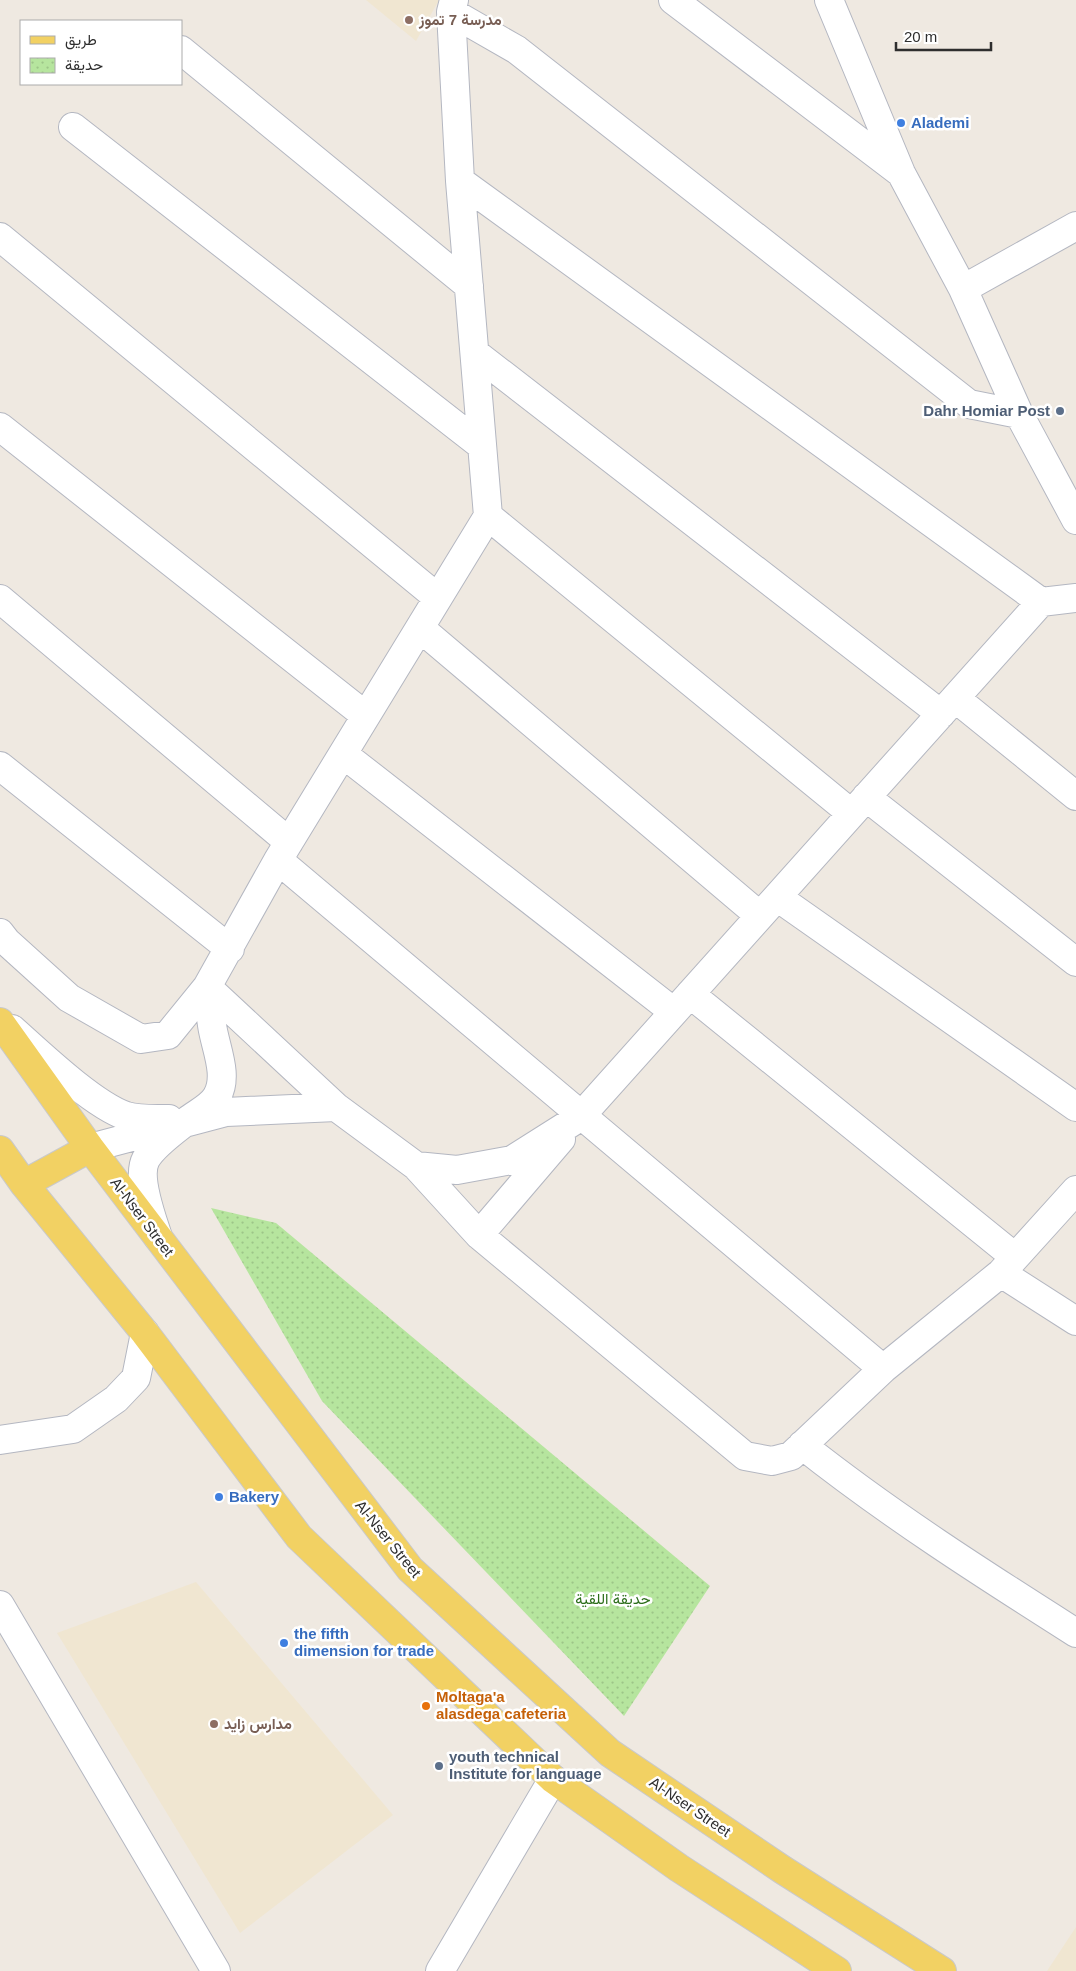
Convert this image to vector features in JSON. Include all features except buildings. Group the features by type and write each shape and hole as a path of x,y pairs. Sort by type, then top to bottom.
{"main road":[{"name":"Al-Nser Street","path":"0,1022 90,1148 410,1569 610,1753 783,1870 942,1971"},
{"path":"24,1184 90,1148"},
{"path":"0,1150 24,1184 145,1333 299,1537 554,1779 679,1868 837,1971"}],"street":[{"path":"673,0 901,173"},
{"path":"829,0 901,173 963,289 1019,414 1076,520"},
{"path":"0,933 7,942 69,998 141,1039 168,1035 208,987 283,851 488,516 460,181 453,6"},
{"path":"453,6 517,50 969,404 1019,414"},
{"path":"182,51 469,286"},
{"path":"73,127 482,446"},
{"path":"460,181 1041,602"},
{"path":"963,289 1076,226"},
{"path":"0,237 438,598"},
{"path":"475,353 948,706 1076,796"},
{"path":"0,427 366,716"},
{"path":"488,516 859,805 1076,962"},
{"path":"479,1235 580,1116 1041,602 1076,598"},
{"path":"0,599 580,1116 882,1369"},
{"path":"420,628 769,906 1075,1105"},
{"path":"343,754 682,1003 1076,1321"},
{"path":"0,766 230,949"},
{"path":"208,987 336,1107 416,1166 479,1235 745,1456 772,1461 791,1456 882,1369 1008,1265 1076,1190"},
{"path":"158,1238 143,1178 143,1168 151,1152 188,1120 204,1109 217,1096 221,1082 208,987"},
{"path":"0,1018 54,1066 108,1106 126,1116 188,1120"},
{"path":"90,1148 188,1120 226,1112 336,1107"},
{"path":"416,1166 457,1170 512,1160 580,1116"},
{"path":"0,1440 73,1429 116,1399 136,1378 145,1333"},
{"path":"802,1445 965,1562 1076,1633"},
{"path":"0,1605 216,1971"},
{"path":"440,1971 554,1779"}],"shaded area":[{"name":"مدرسة 7 تموز","path":"366,0 439,0 416,41"},
{"name":"مدارس زايد","path":"196,1582 393,1815 240,1933 57,1633"},
{"path":"1076,1927 1076,1971 1047,1971"}],"green space":[{"name":"حديقة اللقية","path":"211,1208 276,1223 710,1586 624,1716 322,1401"}],"place":[{"name":"مدرسة 7 تموز","path":"409,20"},
{"name":"Alademi","path":"901,123"},
{"name":"Dahr Homiar Post","path":"1060,411"},
{"name":"Bakery","path":"219,1497"},
{"name":"the fifth dimension for trade","path":"284,1643"},
{"name":"Moltaga'a alasdega cafeteria","path":"426,1706"},
{"name":"مدارس زايد","path":"214,1724"},
{"name":"youth technical Institute for language","path":"439,1766"}]}
